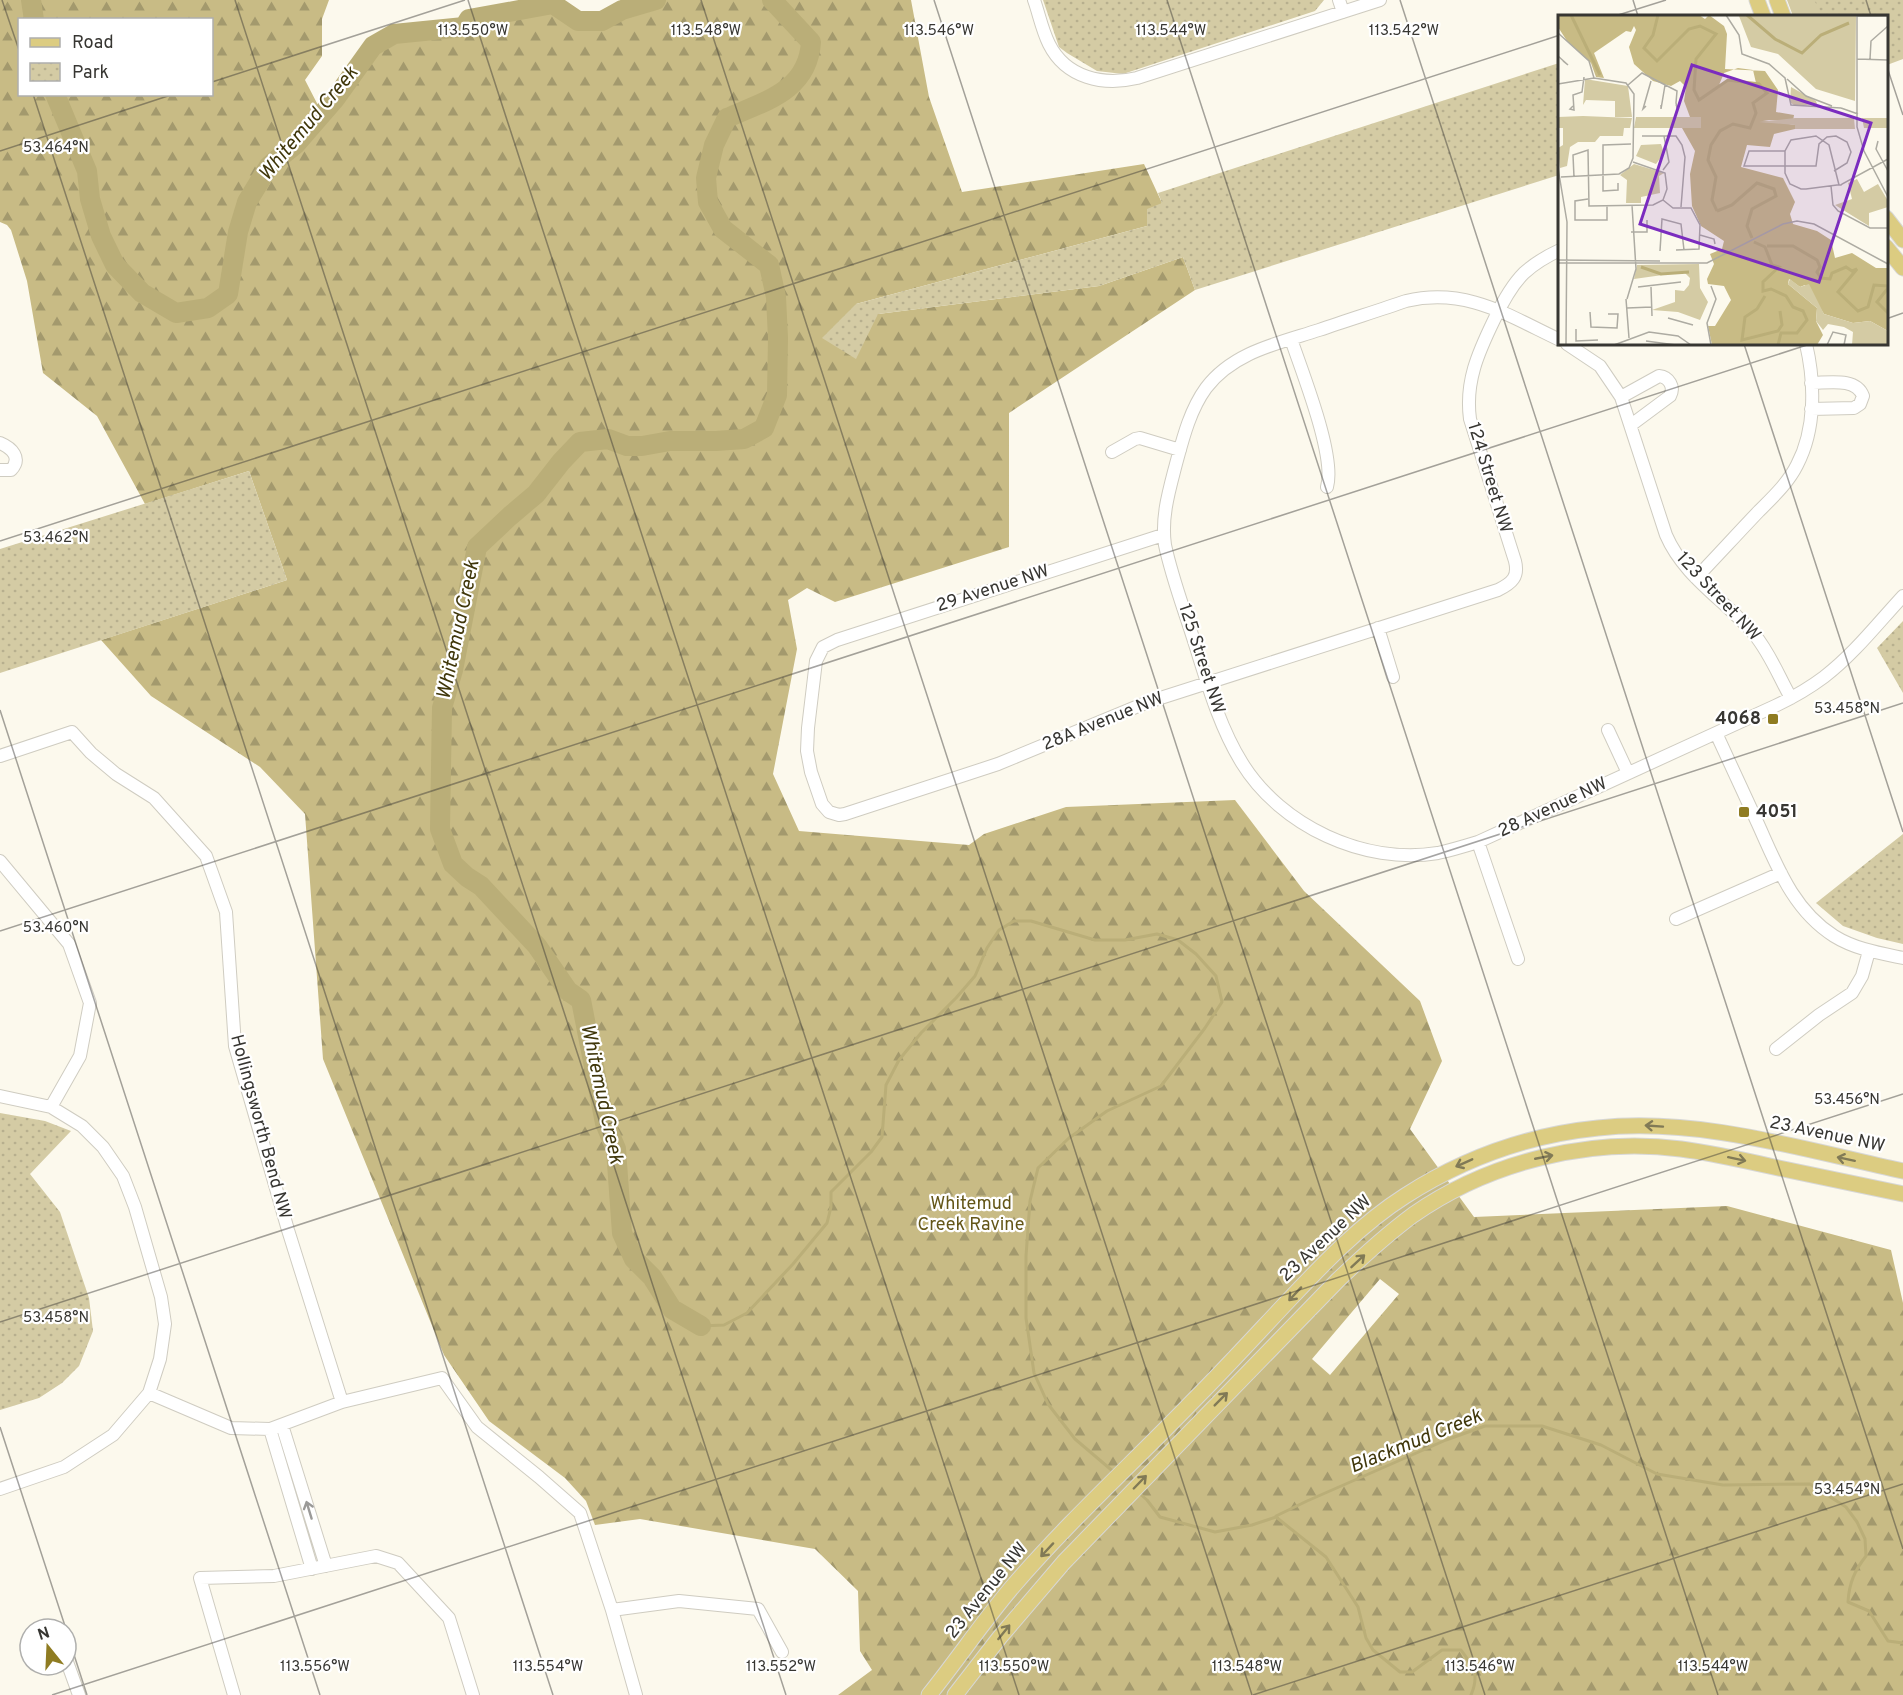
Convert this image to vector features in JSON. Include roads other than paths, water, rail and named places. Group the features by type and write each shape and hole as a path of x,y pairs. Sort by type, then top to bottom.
{"main road":[{"path":"1757,0 1763,15"},
{"path":"1778,0 1784,15"},
{"path":"1888,219 1903,240"},
{"path":"1888,248 1903,268"},
{"name":"23 Avenue NW","path":"929,1695 1015,1584 1323,1265 1362,1229 1404,1197 1452,1169 1495,1150 1528,1140 1596,1128 1634,1125 1728,1133 1903,1171"},
{"name":"23 Avenue NW","path":"956,1695 1028,1602 1179,1441 1338,1280 1379,1241 1415,1214 1464,1185 1502,1169 1533,1160 1599,1149 1634,1146 1679,1149 1726,1156 1903,1194"}],"street":[{"path":"1034,0 1050,46 1064,63 1082,74 1111,82 1137,78 1341,6 1380,0"},
{"name":"124 Street NW","path":"1515,578 1515,561 1473,430 1469,394 1474,363 1511,288 1539,261 1558,251"},
{"name":"125 Street NW","path":"1395,854 1355,846 1321,833 1278,805 1243,765 1226,733 1167,556 1163,535 1165,510 1180,450 1194,408 1214,379 1243,357 1291,339 1422,297 1464,299 1498,311"},
{"path":"1498,311 1558,339"},
{"path":"1291,339 1324,443 1329,475 1327,487"},
{"name":"123 Street NW","path":"1568,345 1600,366 1621,398 1666,535 1676,554 1696,578 1761,642 1791,698"},
{"path":"1696,578 1792,474 1798,464 1806,441 1811,410 1811,383 1806,345"},
{"path":"1621,398 1659,376 1663,376 1671,383 1670,396 1631,425"},
{"path":"1811,383 1851,383 1860,389 1863,396 1860,404 1854,408 1811,410"},
{"path":"1112,452 1140,438 1180,450"},
{"path":"0,443 8,446 17,459 11,470 0,470"},
{"name":"29 Avenue NW","path":"829,812 820,800 807,751 816,661 823,647 837,640 1163,535"},
{"name":"28A Avenue NW","path":"829,812 845,814 999,764 1136,707 1498,590 1515,578"},
{"name":"28 Avenue NW","path":"1395,854 1438,853 1478,842 1791,698 1822,678 1842,661 1903,596"},
{"path":"1378,628 1393,677"},
{"name":"28 Avenue NW","path":"1608,730 1628,773"},
{"name":"Hollingsworth Bend NW","path":"0,756 72,732 91,753 116,774 154,798 206,856 226,912 235,1046 288,1230 342,1402"},
{"path":"1716,733 1781,873 1791,892 1812,920 1836,937 1869,951 1903,958"},
{"name":"28 Avenue NW","path":"1478,842 1518,959"},
{"path":"0,861 69,944 90,1003 81,1056 51,1107"},
{"path":"1676,919 1781,873"},
{"path":"1776,1049 1852,993 1862,976 1869,951"},
{"path":"0,1096 51,1107 82,1126 103,1147 123,1176 135,1207 161,1297 165,1324 160,1359 149,1394 113,1435 64,1467 0,1489"},
{"path":"149,1394 231,1428 276,1427 342,1402 442,1378 477,1427 580,1513 612,1610 636,1695"},
{"path":"276,1427 326,1566"},
{"path":"276,1427 312,1569"},
{"path":"234,1695 200,1578 274,1576 376,1556 398,1563 449,1618 473,1695"},
{"path":"612,1610 679,1601 758,1609 782,1652"},
{"path":"72,1677 79,1695"}],"waterway":[{"name":"Whitemud Creek","path":"31,0 34,18"},
{"name":"Whitemud Creek","path":"56,96 87,171 90,199 101,236 115,265 142,293 176,313 208,308 228,294 238,232 247,202 269,166 296,144 335,99 373,46 394,34 464,27 469,19 553,4 578,21 602,21 622,10 656,0"},
{"name":"Whitemud Creek","path":"701,1326 672,1309 652,1277 634,1259 622,1233 616,1149 605,1123 581,1000 568,991 537,946 481,886 453,864 440,829 442,708 453,670 477,547 536,494 580,442 608,439 627,446 642,446 670,441 744,439 764,428 777,395 776,297 769,265 723,229 708,202 706,178 714,145 727,118 782,92 802,72 808,59 811,42 772,0"},
{"name":"Whitemud Creek","path":"701,1326 724,1325 747,1313 793,1264 827,1223 831,1207 831,1192 871,1152 882,1137 886,1085 899,1060 921,1033 975,976 987,948 999,930 1014,921 1031,921 1095,940 1125,940 1157,934 1178,940 1196,954 1216,976 1222,1002 1161,1086 1107,1111 1069,1138 1038,1168 1030,1201 1026,1256 1026,1318 1034,1373 1048,1404 1075,1439 1115,1473"},
{"name":"Blackmud Creek","path":"1276,1516 1446,1440 1485,1426 1542,1426 1601,1445 1657,1474 1723,1485 1810,1484 1846,1507 1857,1522 1865,1539 1866,1556 1853,1577 1848,1602 1869,1611 1888,1641 1903,1643"},
{"name":"Whitemud Creek","path":"1138,1492 1160,1517 1215,1532 1252,1525 1276,1517 1326,1557 1358,1607 1366,1638 1373,1650 1400,1672 1412,1672 1442,1650 1461,1650 1474,1671 1475,1682 1471,1695"}],"place":[{"name":"4068","path":"1773,719"},
{"name":"4051","path":"1744,812"}],"park label":[{"name":"Whitemud Creek Ravine","path":"971,1214"}]}
